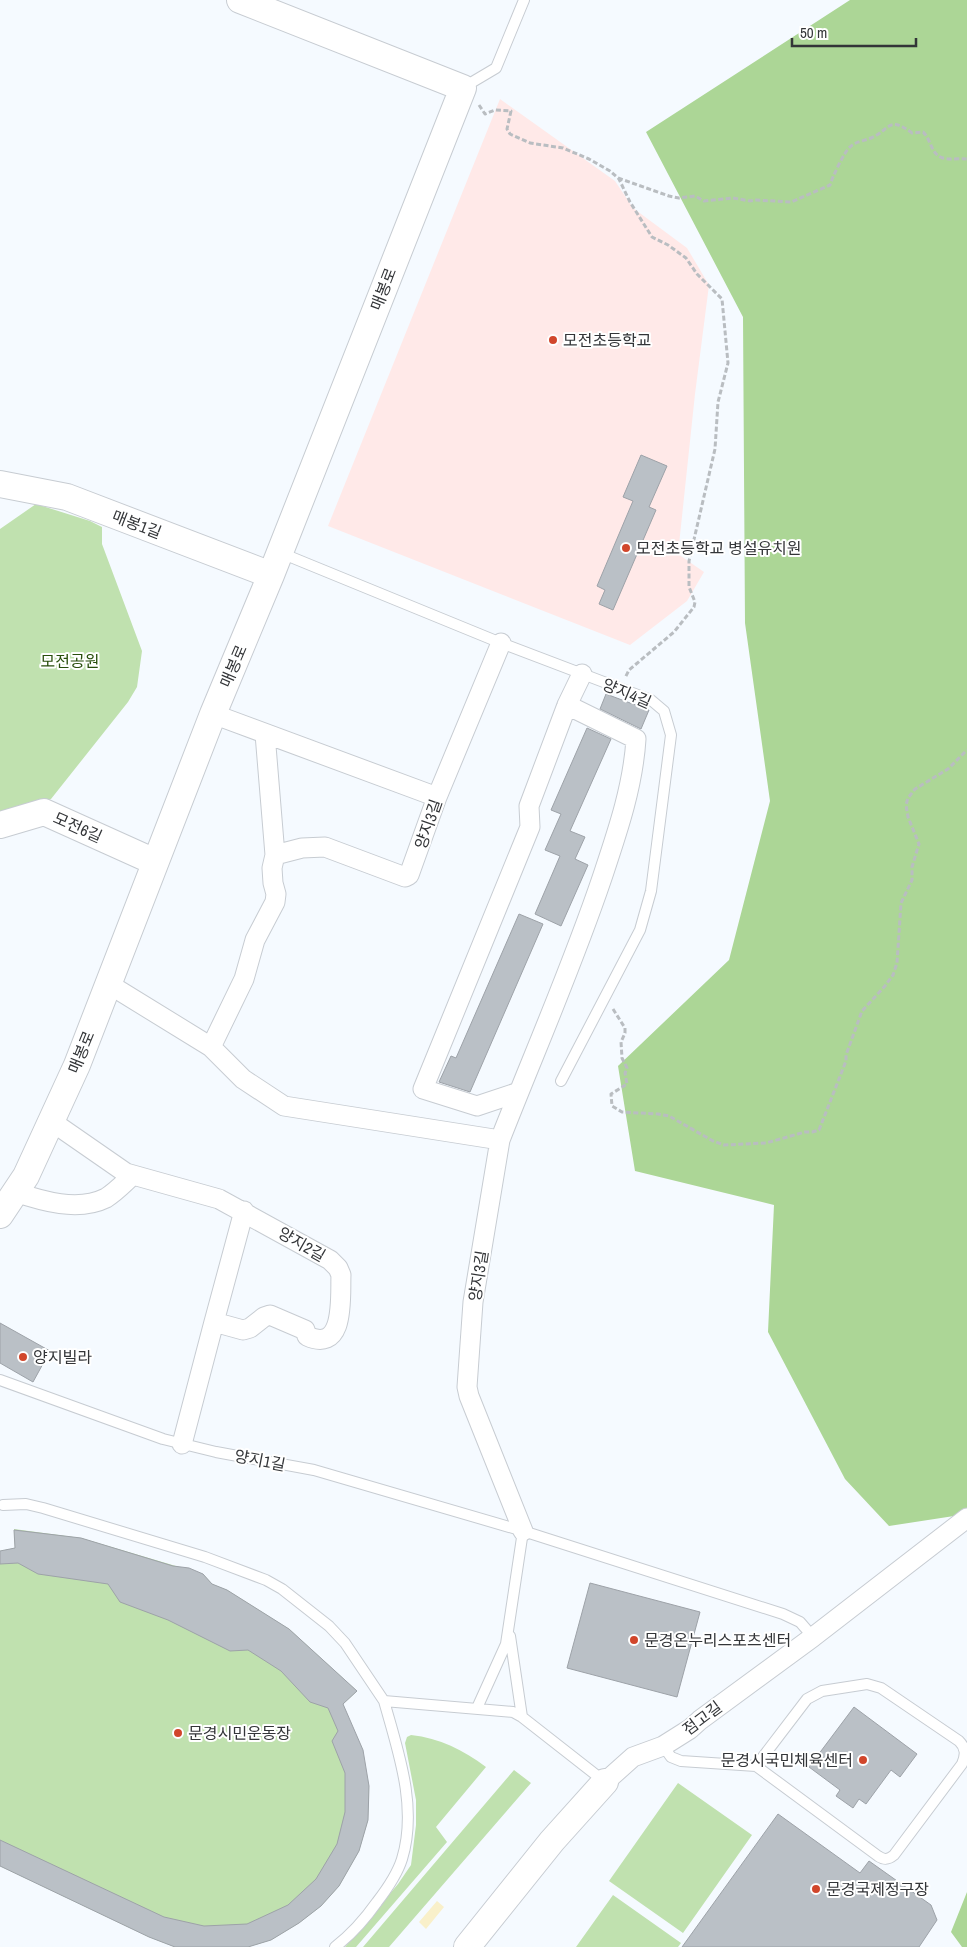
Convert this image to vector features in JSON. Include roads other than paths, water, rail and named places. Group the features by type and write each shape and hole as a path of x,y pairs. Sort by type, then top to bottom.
{"street":[{"path":"240,0 465,86"},
{"name":"매봉로","path":"0,1215 26,1176 77,1065 107,983 213,714 275,564 465,86"},
{"name":"매봉1길","path":"0,484 67,498 275,564"},
{"name":"양지3길","path":"275,855 294,850 325,847 405,877 410,875 437,797 501,643"},
{"path":"519,1092 477,1106 423,1090 530,827 529,806 567,705 582,674"},
{"name":"양지3길","path":"523,1531 467,1387 473,1302 500,1140 581,941 618,830 634,766 636,739 567,705"},
{"path":"213,714 437,797"},
{"path":"211,1047 244,980 255,940 275,902 276,894 272,868 275,855 265,734"},
{"name":"모전6길","path":"0,826 44,812 155,862"},
{"path":"107,983 211,1047 243,1079 284,1106 500,1140"},
{"name":"양지2길","path":"51,1122 126,1173 219,1198 244,1211 330,1260 338,1268 341,1275 339,1322 336,1330 321,1340 308,1336 305,1330 270,1316 264,1317 250,1328 243,1330 214,1322"},
{"path":"15,1192 55,1203 82,1204 105,1198 133,1175"},
{"path":"182,1444 244,1211"},
{"name":"점고길","path":"468,1947 552,1841 606,1782 633,1758 663,1746 690,1729 814,1637 967,1518"}],"lane":[{"path":"465,86 496,68 524,0"},
{"name":"양지4길","path":"275,564 501,643 651,700 664,711 671,735 651,890 640,930 561,1081"},
{"name":"양지1길","path":"0,1380 162,1439 216,1452 314,1470 523,1531 783,1614 800,1622 814,1637"},
{"path":"3,1505 26,1504 43,1508 205,1557 266,1580 306,1607 329,1626 345,1643 384,1701 400,1756 407,1794 407,1830 402,1859 388,1888 351,1935 336,1947"},
{"name":"양지3길","path":"477,1708 506,1644 523,1531"},
{"path":"509,1629 522,1717"},
{"path":"663,1746 671,1758 681,1761 756,1766 884,1859 890,1859 894,1855 962,1764 965,1753 964,1746 959,1741 881,1688 867,1684 822,1691 807,1699 756,1766"},
{"path":"384,1701 513,1712 606,1782"}],"place":[{"name":"모전초등학교","path":"553,340"},
{"name":"모전초등학교 병설유치원","path":"626,548"},
{"name":"양지빌라","path":"23,1357"},
{"name":"문경온누리스포츠센터","path":"634,1640"},
{"name":"문경시민운동장","path":"178,1733"},
{"name":"문경시국민체육센터","path":"863,1760"},
{"name":"문경국제정구장","path":"816,1889"}],"park label":[{"name":"모전공원","path":"70,661"}]}
